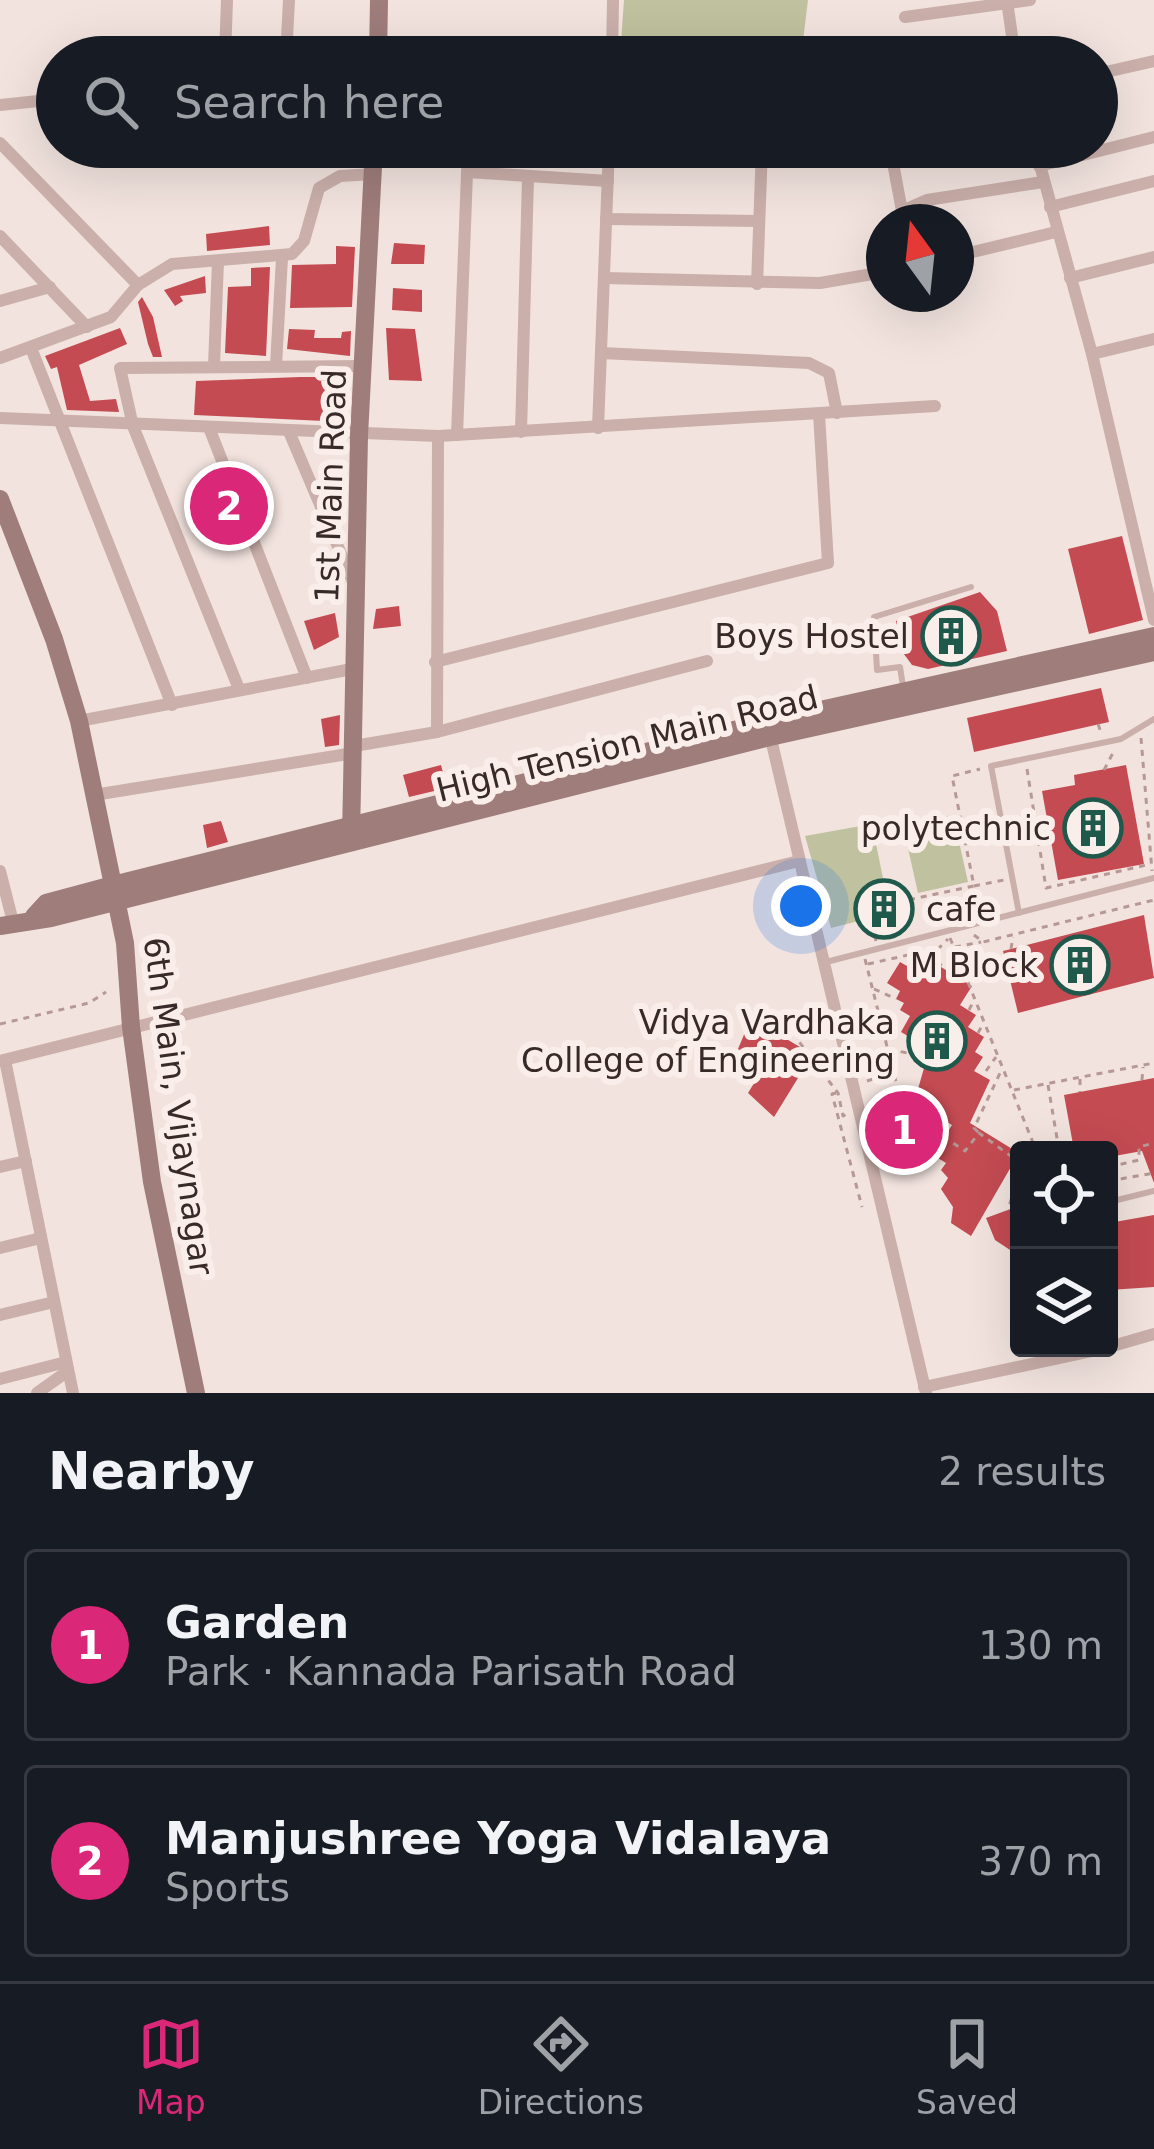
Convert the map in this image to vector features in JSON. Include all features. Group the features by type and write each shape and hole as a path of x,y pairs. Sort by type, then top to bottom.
{"street":[{"path":"226,36 227,0"},
{"path":"287,36 289,0"},
{"path":"378,36 379,0"},
{"path":"613,36 614,0"},
{"path":"905,17 1030,0"},
{"path":"1007,3 1012,36"},
{"path":"1118,69 1154,61"},
{"path":"0,105 36,101"},
{"path":"1118,146 1154,137"},
{"path":"0,143 137,285"},
{"name":"1st Main Road","path":"351,834 359,436 373,168"},
{"path":"458,435 467,168"},
{"path":"598,428 608,168"},
{"path":"757,284 761,168"},
{"path":"894,168 902,211 927,200 1043,182"},
{"path":"1040,168 1092,354 1154,620"},
{"path":"467,172 608,182"},
{"path":"0,358 111,317 137,285 172,264 282,257 304,242 319,188 340,176 373,174"},
{"path":"521,432 528,178"},
{"path":"1050,207 1154,181"},
{"path":"606,219 759,221"},
{"path":"974,252 1057,232"},
{"path":"0,236 87,327"},
{"path":"276,365 282,257"},
{"path":"1070,278 1154,257"},
{"path":"214,366 218,261"},
{"path":"604,278 820,284 866,275"},
{"path":"0,301 50,287"},
{"path":"1092,354 1154,339"},
{"path":"31,348 172,705"},
{"path":"601,353 809,363 829,373 837,413"},
{"path":"239,689 133,426 120,368 364,365"},
{"path":"0,418 290,434 438,436 934,406"},
{"path":"435,662 829,563 819,415"},
{"path":"210,430 307,678"},
{"path":"290,434 356,589"},
{"path":"437,732 438,436"},
{"name":"6th Main, Vijaynagar","path":"0,500 79,721 115,892 152,1182 196,1393"},
{"path":"0,871 7,924 34,916 51,918 115,892 768,729 904,690 1154,636"},
{"name":"High Tension Main Road","path":"768,729 1154,652"},
{"path":"94,795 437,732 707,661"},
{"path":"79,721 352,669"},
{"path":"768,729 925,1390 1069,1357"},
{"path":"73,1393 3,1060 799,861"},
{"path":"0,1167 26,1161"},
{"path":"0,1248 41,1238"},
{"path":"0,1315 54,1301"},
{"path":"1118,1345 1154,1334"},
{"path":"0,1379 67,1366"},
{"path":"38,1393 67,1366"}],"lane":[{"path":"904,690 900,667 877,670 874,617 971,587"},
{"path":"1018,913 991,766 1121,739 1154,719"},
{"path":"823,962 948,934 1154,878"},
{"path":"1118,1200 1154,1191"}],"path":[{"path":"1140,730 1154,878"},
{"path":"1104,770 1121,739"},
{"path":"1024,756 1046,888 1151,864"},
{"path":"974,886 952,776 991,766"},
{"path":"878,948 864,893 890,887 894,903 1012,878"},
{"path":"954,948 1154,900"},
{"path":"1100,926 1104,912"},
{"path":"857,921 883,915"},
{"path":"964,927 982,942"},
{"path":"929,958 948,934 1032,1141"},
{"path":"1011,949 1013,935"},
{"path":"863,952 904,1130"},
{"path":"867,964 917,952 965,977"},
{"path":"873,989 896,999"},
{"path":"830,991 796,1039 838,1093 843,1116 849,1114 843,1089 893,1072"},
{"path":"0,1024 89,1003 106,992"},
{"path":"969,1010 974,998"},
{"path":"978,1034 984,1022"},
{"path":"888,1049 907,1053"},
{"path":"986,1071 998,1055"},
{"path":"1012,1090 1154,1063"},
{"path":"1142,1080 1143,1065"},
{"path":"1003,1067 974,1128 1010,1155"},
{"path":"1080,1077 1080,1092"},
{"path":"1048,1083 1058,1141"},
{"path":"838,1093 832,1094 862,1207"},
{"path":"903,1110 965,1151 979,1133"},
{"path":"1015,1121 1023,1118"},
{"path":"1118,1165 1139,1160 1139,1147 1154,1143"},
{"path":"1118,1179 1154,1173"},
{"path":"1008,1210 1010,1203"}],"green space":[{"path":"624,0 808,0 804,36 621,36"},
{"path":"953,815 968,882 918,893 903,826"},
{"path":"872,824 890,913 831,928 805,836"}],"building":[{"path":"269,226 270,245 207,251 206,234"},
{"path":"394,243 425,245 424,264 391,264"},
{"path":"336,246 355,247 352,307 290,308 292,265 336,264"},
{"path":"270,267 266,356 225,353 228,287 251,286 251,268"},
{"path":"205,276 206,293 180,296 183,301 175,306 164,290"},
{"path":"393,288 422,290 422,312 392,310"},
{"path":"142,297 153,317 162,357 153,357 148,344 138,302"},
{"path":"120,328 127,344 79,365 90,401 116,399 119,412 67,410 57,367 51,369 45,356"},
{"path":"386,328 415,329 422,381 389,380"},
{"path":"289,329 315,330 314,338 341,338 342,332 351,331 350,356 287,349"},
{"path":"349,377 346,422 194,415 196,381"},
{"path":"1122,536 1143,620 1089,634 1068,549"},
{"name":"Boys Hostel","path":"980,592 997,611 1007,651 928,669 912,665 901,650 896,621"},
{"path":"399,606 401,626 373,629 376,609"},
{"path":"335,613 339,637 314,650 304,621"},
{"path":"1101,688 1109,722 974,752 967,718"},
{"path":"340,715 339,745 325,747 321,719"},
{"path":"441,765 447,788 409,797 403,775"},
{"name":"polytechnic","path":"1126,765 1144,864 1058,880 1042,791 1075,785 1074,775"},
{"path":"221,821 228,842 207,848 203,825"},
{"name":"M Block","path":"1144,915 1154,978 1018,1013 1003,951"},
{"name":"Vidya Vardhaka College of Engineering","path":"923,956 972,986 960,1005 976,1015 968,1027 984,1037 975,1052 983,1057 974,1071 990,1080 970,1123 1010,1147 1010,1169 971,1236 951,1223 953,1207 941,1189 948,1178 941,1170 946,1163 933,1155 952,1125 925,1109 932,1097 918,1089 924,1068 913,1061 923,1045 901,1032 910,1016 900,1010 904,1003 896,999 900,991 887,983 900,962 914,970"},
{"path":"751,1018 800,1047 803,1056 794,1060 802,1065 798,1078 774,1117 748,1093 756,1080 751,1058 738,1049"},
{"path":"1154,1078 1154,1183 1142,1151 1118,1155 1118,1141 1072,1141 1064,1095"},
{"path":"1010,1209 1010,1250 995,1240 986,1218"},
{"path":"1154,1215 1154,1287 1118,1289 1118,1221"}],"place":[{"name":"Manjushree Yoga Vidalaya","path":"229,506"},
{"name":"Boys Hostel","path":"951,636"},
{"name":"polytechnic","path":"1093,828"},
{"name":"cafe","path":"884,909"},
{"name":"M Block","path":"1080,965"},
{"name":"Vidya Vardhaka College of Engineering","path":"937,1041"},
{"name":"Garden","path":"904,1130"}]}
